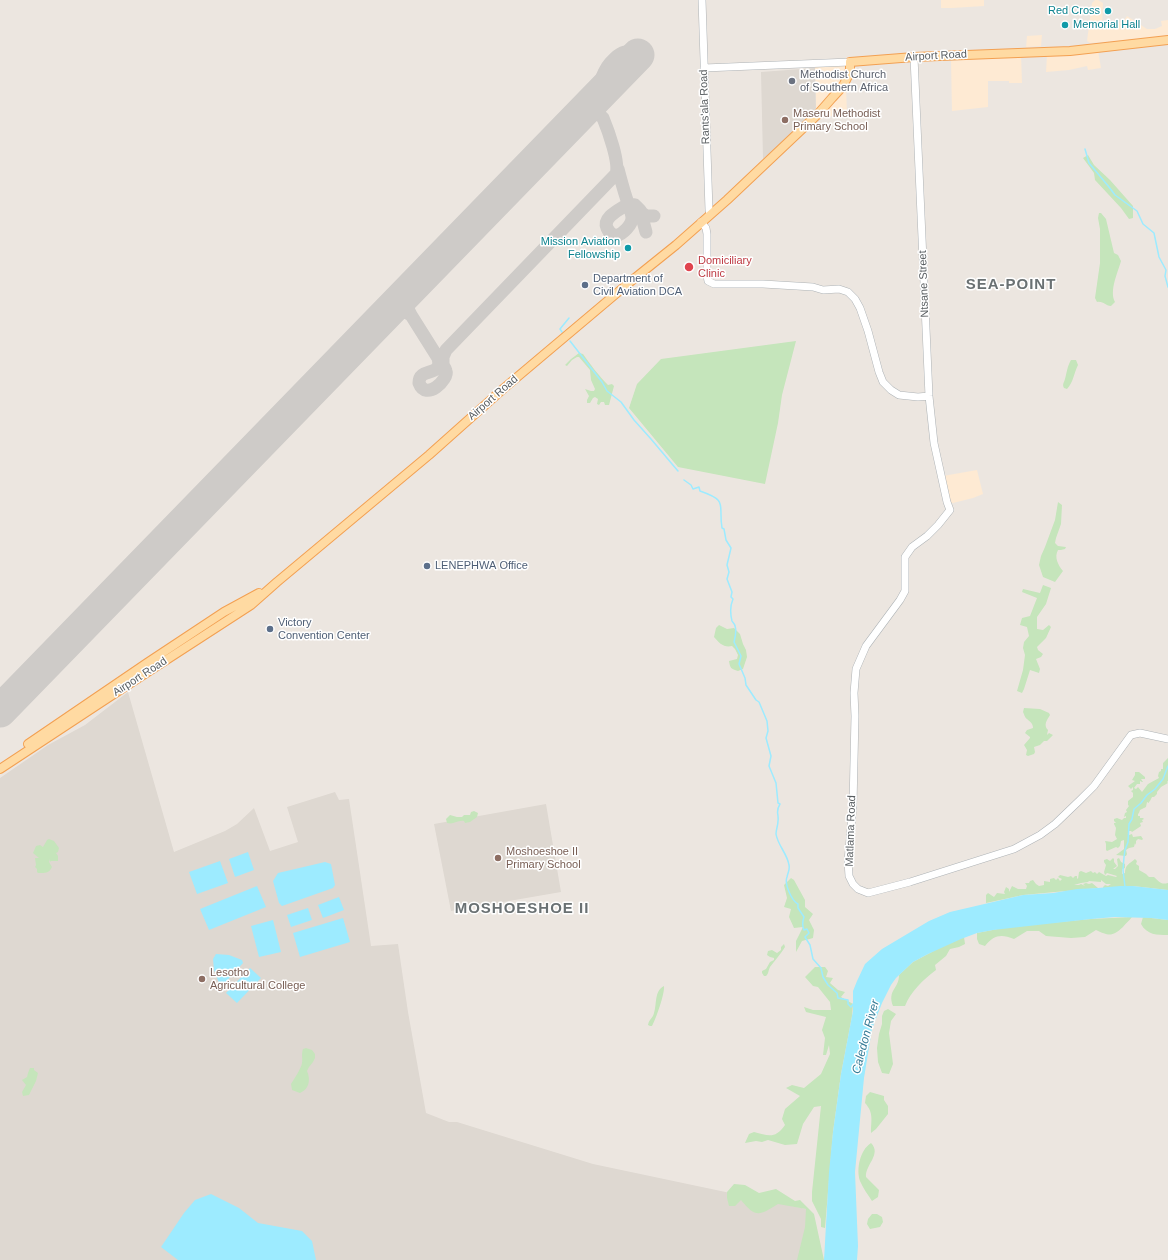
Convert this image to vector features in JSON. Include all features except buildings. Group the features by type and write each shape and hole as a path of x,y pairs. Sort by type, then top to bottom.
{"main road":[{"name":"Airport Road","path":"0,768 251,605 430,455 503,388 676,245 743,185 818,114 843,86 848,76 850,62 914,57 1070,51 1168,40"},
{"name":"Airport Road","path":"0,763 224,612 246,601 277,582"}],"street":[{"name":"Rants'ala Road","path":"702,0 710,214"},
{"name":"Ntsane Street","path":"914,57 929,396 934,443 950,510"},
{"name":"Airport Road","path":"704,68 850,62"},
{"path":"701,222 706,228 707,234 708,281 714,284 763,284 814,287 823,290 839,289 848,292 855,298 860,308 883,382 890,390 899,395 918,397 929,396"},
{"name":"Matlama Road","path":"950,510 927,536 912,547 905,557 905,591 866,646 856,669 854,693 855,716 852,805 848,860 849,876 853,884 858,889 868,892 910,882 1014,849 1040,835 1055,824 1080,800 1094,786 1131,735 1140,733 1168,739"}],"shaded area":[{"path":"941,0 984,0 984,6 941,8"},
{"path":"1095,0 1103,3 1102,24 1123,22 1127,16 1147,29 1155,29 1162,26 1161,21 1168,20 1168,35 1145,39 1090,43 1087,41 1092,3"},
{"path":"1042,35 1041,46 1026,47 1027,36"},
{"path":"1098,50 1101,68 1088,70 1087,66 1069,70 1046,72 1047,55"},
{"path":"1021,55 1022,83 1009,83 1009,81 988,81 988,107 952,111 951,61"},
{"path":"846,65 845,76 836,90 816,112 815,67"},
{"name":"Maseru Methodist Primary School","path":"815,68 816,112 763,159 761,72"},
{"path":"846,88 847,113 826,117 825,111"},
{"path":"977,470 983,494 949,504 943,476"},
{"name":"Lesotho Agricultural College","path":"128,692 174,852 225,831 237,824 254,808 270,851 298,842 287,807 335,792 339,800 349,799 371,946 398,944 408,1012 426,1113 449,1122 457,1122 593,1164 806,1209 812,1260 0,1260 0,778 48,745 85,725"},
{"name":"Moshoeshoe II Primary School","path":"546,804 561,892 451,911 434,824"}],"green space":[{"path":"1088,155 1094,165 1110,180 1133,206 1133,218 1129,219 1095,180 1094,173 1083,158"},
{"path":"1099,213 1101,213 1106,219 1114,253 1118,255 1121,261 1113,287 1113,298 1115,302 1111,306 1097,302 1095,298 1100,263"},
{"path":"796,341 782,395 778,423 765,484 678,467 629,408 637,384 661,359"},
{"path":"579,353 583,354 608,385 612,384 614,386 609,405 605,405 604,402 601,402 599,405 597,404 598,399 595,397 590,403 587,403 589,396 585,389 594,391 595,389 591,380 590,370 579,357 572,360 567,366 565,365"},
{"path":"1071,360 1076,360 1078,365 1072,381 1067,389 1064,388 1063,384"},
{"path":"1058,502 1062,505 1061,524 1055,543 1058,546 1066,547 1065,549 1058,550 1056,555 1057,561 1063,571 1055,582 1043,577 1039,565 1055,520"},
{"path":"1043,585 1051,588 1046,604 1037,617 1037,629 1043,630 1049,625 1051,627 1046,638 1037,647 1043,654 1041,657 1036,659 1040,669 1039,673 1030,670 1022,693 1017,691 1023,670 1025,655 1023,648 1024,642 1029,636 1027,627 1020,625 1022,618 1030,616 1037,598 1022,592 1023,589 1040,593"},
{"path":"719,625 727,629 734,628 740,634 747,657 743,669 738,671 731,668 729,661 737,659 738,655 735,649 732,646 722,644 714,637 716,628"},
{"path":"1024,708 1040,709 1049,713 1050,715 1046,724 1048,730 1047,735 1049,733 1053,735 1047,741 1044,741 1040,745 1034,747 1034,754 1028,756 1026,755 1027,750 1024,745 1030,737 1025,733 1027,730 1033,728 1033,726 1023,712"},
{"path":"1168,758 1168,783 1161,787 1149,803 1147,802 1146,807 1140,810 1138,816 1144,819 1142,820 1143,822 1140,823 1141,826 1132,832 1129,831 1129,835 1132,834 1133,837 1141,836 1143,839 1138,839 1134,847 1126,850 1126,856 1116,855 1124,849 1124,840 1121,841 1118,848 1116,847 1107,851 1105,841 1112,842 1117,839 1114,824 1116,823 1114,819 1117,818 1122,820 1126,818 1126,816 1124,817 1129,806 1128,801 1133,797 1133,793 1131,791 1133,790 1133,787 1131,789 1128,786 1135,781 1132,780 1135,772 1139,772 1145,777 1145,779 1141,779 1143,782 1140,781 1140,784 1137,784 1134,788 1136,789 1138,787 1142,792 1148,784 1159,778 1159,772 1163,769 1163,763"},
{"path":"474,811 478,813 477,817 470,822 465,823 462,821 447,823 446,819 450,815 462,817 464,815 470,815 471,812"},
{"path":"49,839 54,841 59,848 58,852 56,853 58,856 58,861 50,862 49,859 49,862 52,867 51,869 46,873 38,873 35,867 35,858 39,858 33,853 36,846 40,845 43,847"},
{"path":"1113,858 1117,866 1113,869 1118,866 1117,859 1119,858 1121,862 1125,864 1125,868 1122,869 1122,874 1125,873 1128,865 1135,859 1137,861 1136,864 1139,866 1139,870 1149,877 1154,877 1161,883 1168,883 1168,890 1133,886 1103,888 1105,885 1108,886 1111,884 1106,884 1101,880 1101,882 1089,881 1074,885 1081,884 1085,886 1083,884 1092,883 1098,888 1023,895 986,903 986,895 988,893 994,897 997,893 1005,894 1004,892 1006,887 1009,889 1009,892 1012,886 1018,889 1026,889 1027,886 1025,883 1029,883 1033,880 1039,886 1044,885 1044,881 1050,882 1050,879 1054,878 1056,880 1058,878 1060,881 1062,879 1058,877 1060,875 1068,877 1071,876 1073,878 1077,876 1078,879 1079,872 1081,871 1086,873 1091,871 1097,874 1099,872 1106,876 1116,877 1117,876 1107,873 1105,875 1104,872 1106,865 1104,860 1107,859 1110,861"},
{"path":"791,878 794,880 805,900 805,907 813,914 809,920 814,930 813,938 802,941 796,952 796,941 803,927 794,928 789,917 791,909 784,907 787,898 784,885"},
{"path":"1132,917 1123,927 1113,934 1107,934 1096,930 1085,937 1071,938 1046,936 1039,931 1027,931 1014,939 1005,936 998,936 985,946 979,944 977,939 977,933 1008,927 1091,919"},
{"path":"1143,917 1168,920 1168,935 1156,934 1143,928 1141,924"},
{"path":"964,937 965,944 950,949 946,956 935,965 936,970 914,991 905,1006 893,1006 891,996 897,984 899,975 913,962"},
{"path":"784,944 785,947 770,967 767,975 764,976 762,971 766,969 770,962 774,960 774,958 767,955 768,951 772,950 777,953 781,950 781,947"},
{"path":"815,967 825,967 828,971 826,977 833,978 830,983 838,990 845,992 841,997 853,1004 833,1132 825,1228 821,1227 821,1219 812,1201 821,1106 814,1107 803,1124 797,1144 785,1145 768,1140 762,1142 756,1141 745,1143 749,1134 754,1132 764,1135 778,1133 785,1125 782,1119 785,1109 800,1096 786,1088 792,1085 804,1088 821,1074 830,1054 829,1045 826,1055 823,1055 825,1038 822,1030 826,1017 806,1012 804,1007 813,1010 831,1010 830,1002 818,987 813,986 805,977"},
{"path":"664,986 658,1012 652,1026 650,1026 648,1025 655,1009 657,994"},
{"path":"888,1009 896,1014 891,1021 889,1033 893,1064 889,1074 882,1073 878,1062 877,1048 882,1024 882,1016 884,1011"},
{"path":"306,1048 312,1050 315,1054 315,1058 307,1071 309,1081 307,1087 300,1093 292,1090 291,1084 302,1063 303,1049"},
{"path":"30,1068 34,1068 34,1070 38,1073 36,1081 29,1095 23,1096 22,1092 26,1085 22,1080 27,1077"},
{"path":"870,1092 884,1096 884,1100 888,1106 888,1114 871,1133 871,1113 865,1103 866,1096"},
{"path":"871,1143 875,1151 866,1173 866,1177 879,1190 878,1197 872,1201 860,1181 858,1171 864,1150"},
{"path":"734,1184 745,1185 759,1193 776,1189 795,1201 800,1200 814,1214 824,1260 797,1260 805,1227 806,1209 778,1204 762,1213 755,1213 741,1200 735,1206 729,1206 727,1192"},
{"path":"872,1214 877,1214 882,1217 883,1222 880,1227 870,1229 867,1224 868,1219"}],"water":[{"path":"248,852 254,870 235,877 229,859"},
{"path":"220,861 228,883 197,894 189,872"},
{"path":"325,862 331,864 335,885 333,888 282,906 279,903 273,881 278,873"},
{"path":"257,886 266,907 209,930 200,909"},
{"name":"Caledon River","path":"1120,886 1168,890 1168,920 1115,917 977,933 913,962 896,978 882,1003 872,1029 864,1078 855,1172 858,1246 857,1260 824,1260 829,1172 841,1074 853,1011 853,991 865,964 882,949 929,921 950,912 1023,895"},
{"path":"339,897 344,910 323,918 318,905"},
{"path":"308,908 312,920 291,927 287,915"},
{"path":"343,918 350,942 300,957 293,933"},
{"path":"273,920 281,952 259,957 251,926"},
{"path":"216,954 229,955 242,960 243,963 223,985 219,983 214,970 213,959"},
{"path":"250,968 261,978 237,1003 226,993"},
{"path":"211,1194 239,1208 258,1223 302,1231 312,1241 316,1260 178,1260 161,1247 184,1213 195,1200"}],"waterway":[{"path":"1085,149 1089,163 1115,195 1137,211 1143,224 1154,233 1159,257 1166,270 1165,276 1168,287"},
{"path":"562,332 560,329 569,318"},
{"path":"570,341 602,382 607,391 621,402 634,420 678,471"},
{"path":"684,480 691,485 693,489 699,487 700,491 709,494 719,501 720,504 722,528 724,529 726,540 731,548 727,565 729,572 727,579 732,592 731,597 733,599 731,604 731,612 732,621 736,630 734,642 741,656 739,664 745,678 746,685 759,702 767,721 768,731 766,738 771,756 769,766 776,783 778,803 780,804 777,811 778,823 776,834 789,865 786,880 789,892 793,900 798,904 798,908 804,917 802,924 803,928 804,930 807,929 809,933 805,937 810,945 813,959 821,968 823,977 828,985 837,993 838,998 848,1000 848,1004 851,1007 853,1004 854,1006"},
{"path":"1125,887 1123,870 1124,857 1128,842 1129,824 1132,819 1134,809 1163,779 1168,766"}],"taxiway":[{"path":"592,103 604,72 610,63 622,53 632,53 636,62 634,69 617,77"},
{"path":"443,365 443,357 446,350 616,174 617,169 615,155 603,118 595,113 580,115"},
{"path":"618,169 627,199 628,203 628,205 631,212 632,221 627,229 619,235 615,236 611,234 607,228 607,220 617,211 628,204 635,205 640,210"},
{"path":"646,232 640,210 646,216 654,216"},
{"path":"411,288 406,301 408,307 411,315 438,358 439,364 437,368 426,373 420,378 419,383 422,388 431,390 444,379 446,371 439,360"},
{"path":"388,312 402,310 411,315"}],"runway":[{"path":"0,711 638,55"}],"place":[{"name":"Red Cross","path":"1108,11"},
{"name":"Memorial Hall","path":"1065,25"},
{"name":"Methodist Church of Southern Africa","path":"792,81"},
{"name":"Maseru Methodist Primary School","path":"785,120"},
{"name":"Mission Aviation Fellowship","path":"628,248"},
{"name":"Domiciliary Clinic","path":"689,267"},
{"name":"Department of Civil Aviation DCA","path":"585,285"},
{"name":"LENEPHWA Office","path":"427,566"},
{"name":"Victory Convention Center","path":"270,629"},
{"name":"Moshoeshoe II Primary School","path":"498,858"},
{"name":"Lesotho Agricultural College","path":"202,979"}],"district":[{"name":"SEA-POINT","path":"1011,285"},
{"name":"MOSHOESHOE II","path":"522,909"}]}
